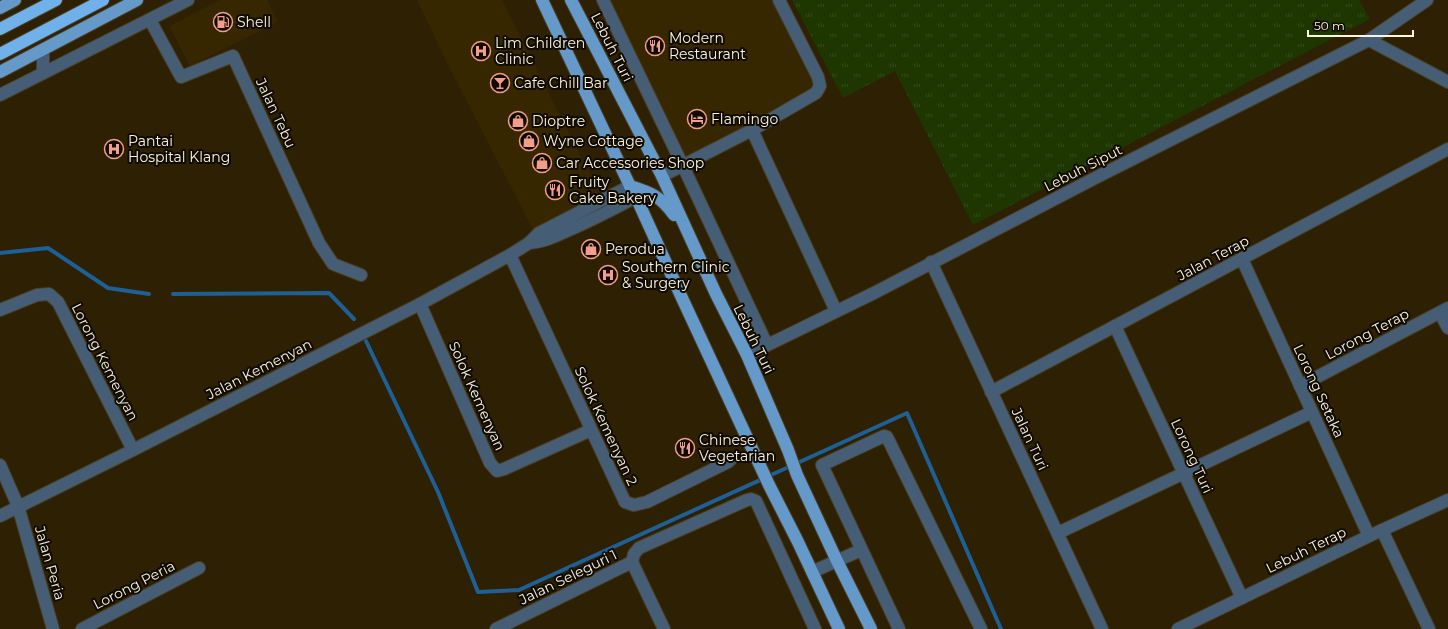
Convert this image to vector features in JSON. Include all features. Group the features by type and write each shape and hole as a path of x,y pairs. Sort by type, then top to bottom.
{"highway":[{"path":"0,29 56,0"},
{"path":"0,54 103,0"}],"main road":[{"path":"0,8 15,0"},
{"path":"0,72 137,0"},
{"path":"542,0 769,485 839,629"},
{"name":"Lebuh Turi","path":"571,0 662,176 716,294 747,355 788,450 797,475 871,629"},
{"path":"633,192 651,193 665,203 690,237"}],"street":[{"path":"0,95 188,0"},
{"name":"Lebuh Turi","path":"603,0 768,345"},
{"path":"662,176 752,130 816,93 820,86 818,77 779,0"},
{"name":"Lebuh Siput","path":"747,355 874,293 931,262 1369,40 1427,0"},
{"name":"Jalan Tebu","path":"150,20 181,77 233,56 319,243 333,264 361,275"},
{"path":"1369,40 1448,82"},
{"path":"42,50 43,73"},
{"path":"752,130 836,311"},
{"name":"Jalan Terap","path":"991,392 1448,149"},
{"name":"Jalan Kemenyan","path":"0,516 420,304 510,255 529,243 539,233 633,192"},
{"name":"Solok Kemenyan 2","path":"510,255 625,502 634,505 647,502 728,462 732,458"},
{"name":"Lorong Setaka","path":"1242,259 1369,536"},
{"name":"Jalan Turi","path":"931,262 1102,629"},
{"name":"Lorong Kemenyan","path":"0,310 37,295 49,294 58,302 132,450"},
{"name":"Solok Kemenyan","path":"420,304 490,463 496,471 504,469 591,430"},
{"path":"1444,310 1448,328"},
{"name":"Lorong Terap","path":"1300,386 1444,310"},
{"name":"Lorong Turi","path":"1115,326 1242,598"},
{"path":"1058,533 1312,412"},
{"path":"898,629 822,465 886,436 981,629"},
{"name":"Jalan Peria","path":"0,465 18,506 53,629"},
{"name":"Jalan Seleguri 1","path":"496,629 632,562 634,554 639,548 751,499 756,501 815,629"},
{"name":"Lebuh Terap","path":"1178,629 1369,536 1448,500"},
{"path":"1382,530 1429,629"},
{"path":"812,572 862,550"},
{"path":"632,562 664,629"},
{"name":"Lorong Peria","path":"82,629 199,568"}],"shaded area":[{"path":"220,0 267,0 278,22 190,66 169,26"},
{"path":"417,0 502,0 601,196 533,230 449,67"},
{"path":"609,0 772,0 814,81 811,90 686,158"}],"green space":[{"path":"792,0 1359,0 1370,19 973,225 895,71 843,98"}],"waterway":[{"path":"0,253 48,248 108,288 149,294"},
{"path":"173,294 329,293 354,319"},
{"path":"366,341 438,492 478,592 519,590 907,413 1001,629"}],"place":[{"name":"Shell","path":"223,22"},
{"name":"Modern Restaurant","path":"655,46"},
{"name":"Lim Children Clinic","path":"481,51"},
{"name":"Cafe Chill Bar","path":"500,83"},
{"name":"Flamingo","path":"697,119"},
{"name":"Dioptre","path":"518,121"},
{"name":"Wyne Cottage","path":"529,141"},
{"name":"Pantai Hospital Klang","path":"114,149"},
{"name":"Car Accessories Shop","path":"542,163"},
{"name":"Fruity Cake Bakery","path":"555,190"},
{"name":"Perodua","path":"591,249"},
{"name":"Southern Clinic & Surgery","path":"608,275"},
{"name":"Chinese Vegetarian","path":"685,448"}]}
